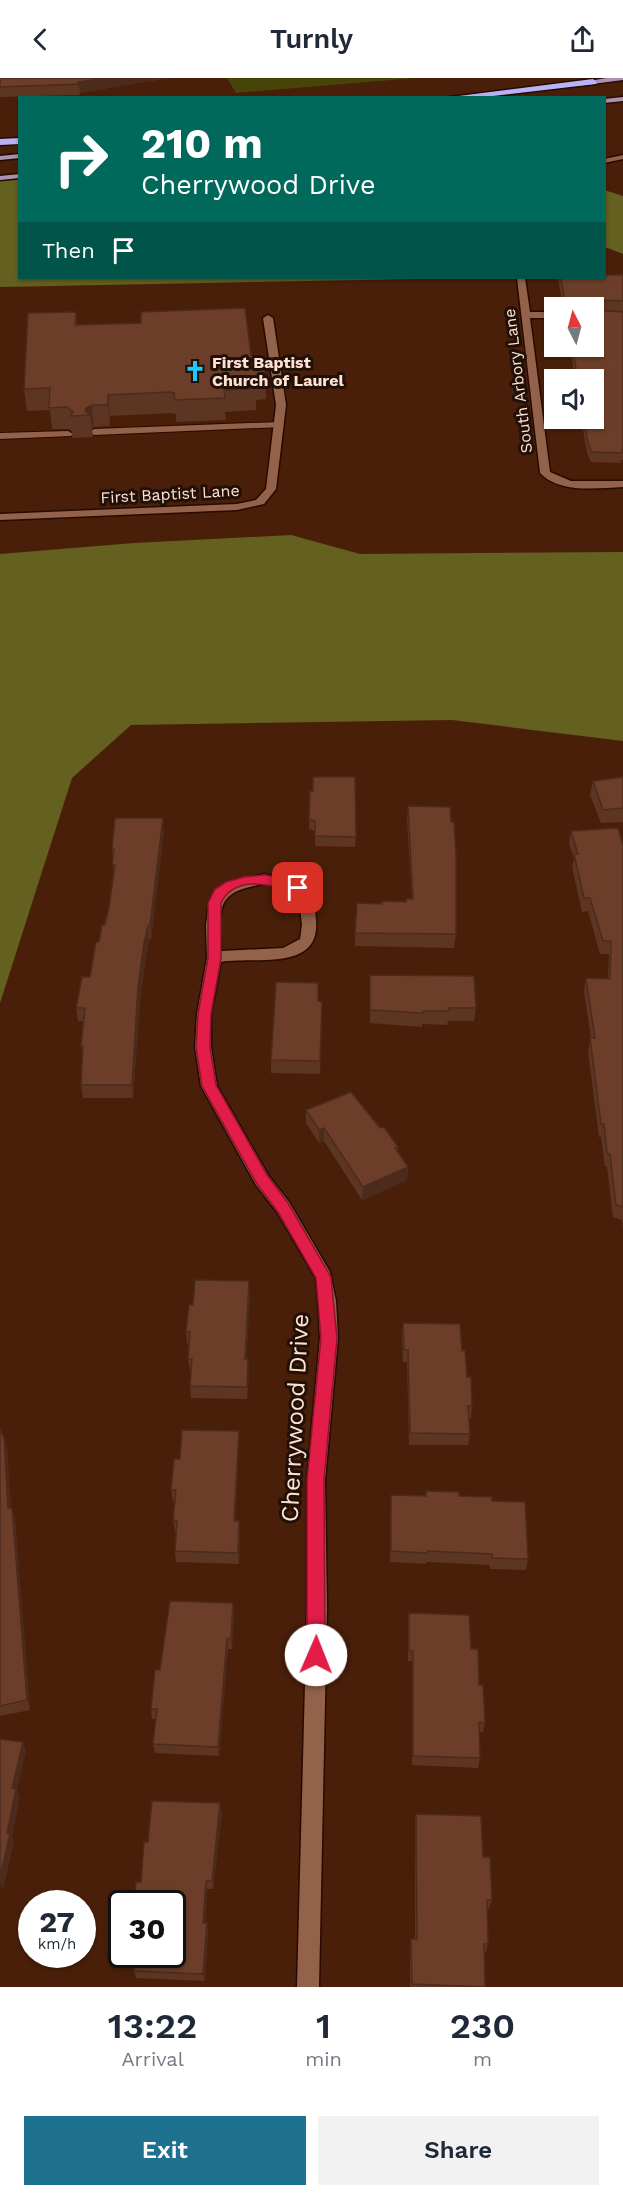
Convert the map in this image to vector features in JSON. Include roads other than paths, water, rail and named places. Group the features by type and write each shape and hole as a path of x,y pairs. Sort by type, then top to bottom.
{"highway":[{"path":"465,96 593,82"},
{"path":"0,142 18,141"}],"main road":[{"path":"491,96 622,78"},
{"path":"606,101 623,99"},
{"path":"0,158 18,156"},
{"path":"0,178 18,176"}],"street":[{"path":"606,161 623,157"},
{"name":"South Arbory Lane","path":"521,279 545,473 554,479 572,483 623,484"},
{"path":"526,315 544,315"},
{"name":"First Baptist Lane","path":"0,517 237,507 261,502 271,489 281,405 268,318"},
{"name":"Cherrywood Drive","path":"214,958 242,954 285,955 296,950 307,941 309,925 306,896 298,888 264,879 230,885 220,892 215,903 214,958 204,1014 203,1047 209,1086 262,1180 283,1207 324,1277 327,1301 329,1338 316,1480 317,1608 308,1987"}],"lane":[{"path":"94,432 279,424"},
{"path":"0,436 68,434"}],"place":[{"name":"First Baptist Church of Laurel","path":"195,371"}]}
